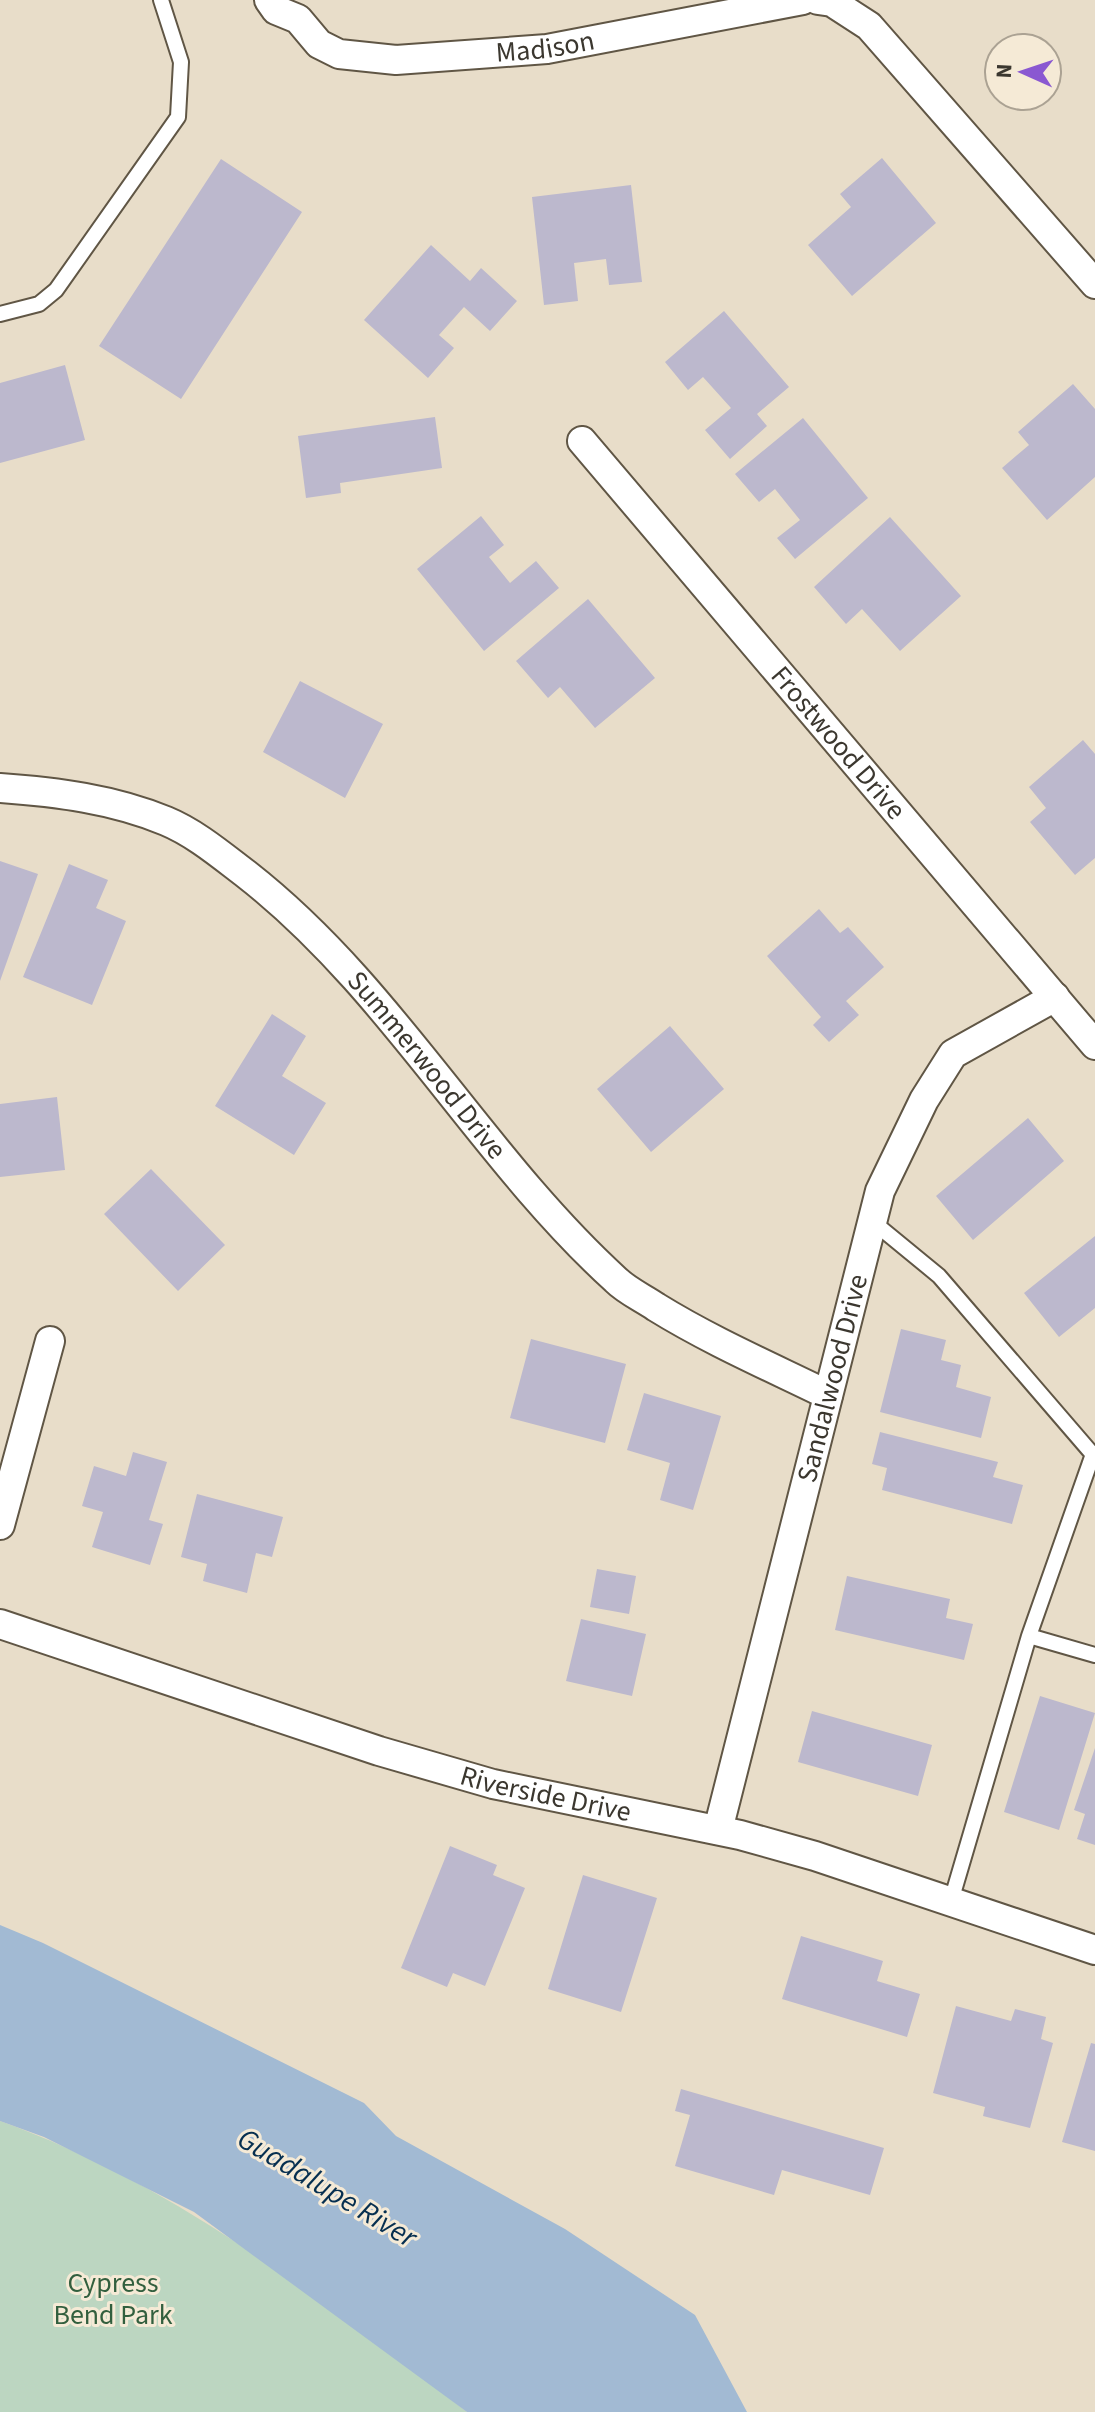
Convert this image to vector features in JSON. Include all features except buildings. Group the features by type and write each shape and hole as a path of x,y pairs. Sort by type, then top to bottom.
{"street":[{"name":"Madison","path":"269,0 276,10 304,10 319,44 339,54 396,60 547,49 803,0"},
{"path":"818,0 832,2 869,26 1095,284"},
{"name":"Frostwood Drive","path":"582,441 1095,1045"},
{"name":"Summerwood Drive","path":"0,788 75,795 129,809 167,821 204,842 277,899 351,970 529,1192 618,1283 681,1322 828,1395"},
{"name":"Sandalwood Drive","path":"718,1830 880,1191 901,1143 953,1054 1055,997"},
{"path":"0,1525 50,1341"},
{"name":"Riverside Drive","path":"0,1624 379,1751 479,1780 718,1830 815,1856 1095,1950"}],"lane":[{"path":"0,314 39,304 56,290 178,117 181,62 161,0"},
{"path":"872,1221 939,1276 1094,1455 1029,1636 951,1901"},
{"path":"1029,1636 1095,1655"}],"green space":[{"name":"Cypress Bend Park","path":"0,2121 126,2177 186,2211 302,2287 467,2412 0,2412"}],"water":[{"name":"Guadalupe River","path":"0,1925 43,1943 364,2103 396,2136 565,2229 695,2315 747,2412 467,2412 194,2212 44,2137 0,2121"}]}
